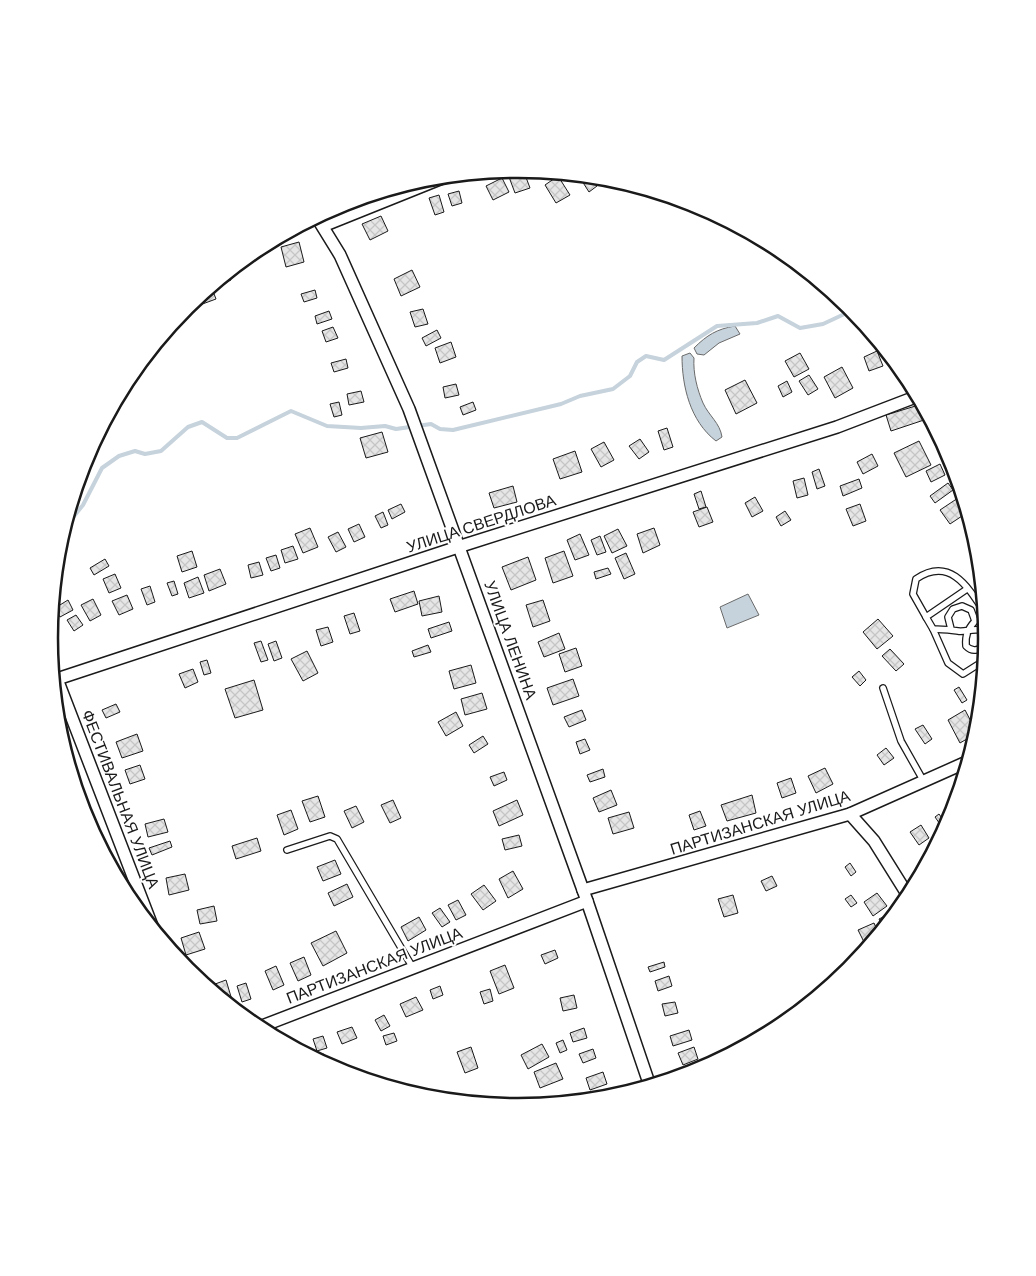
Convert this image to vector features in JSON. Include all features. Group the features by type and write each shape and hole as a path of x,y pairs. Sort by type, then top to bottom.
{"street":[{"path":"339,214 399,193"},
{"name":"УЛИЦА ЛЕНИНА","path":"321,222 340,255 409,409 585,895 648,1080"},
{"name":"УЛИЦА СВЕРДЛОВА","path":"59,678 460,546 837,427 911,399"},
{"name":"ФЕСТИВАЛЬНАЯ УЛИЦА","path":"60,693 144,906"},
{"name":"ПАРТИЗАНСКАЯ УЛИЦА","path":"267,1024 412,968 585,895 850,814 961,763"},
{"path":"850,814 874,841 904,889"}],"lane":[{"path":"978,604 955,574 942,570 928,571 916,579 914,594 933,628 948,663 963,674 978,664"},
{"path":"926,617 967,589"},
{"path":"933,628 951,629 958,632 968,629 975,621 971,610 962,606 953,609 948,617 951,629"},
{"path":"883,688 902,741 923,780"},
{"path":"287,850 330,836 337,839 412,968"}],"shaded area":[{"path":"735,326 740,334 719,343 704,355 697,354 694,348 703,339 718,331"},
{"path":"690,353 694,358 697,387 701,398 705,408 721,432 722,437 716,441 700,424 689,402 682,367 682,356"},
{"path":"748,594 759,615 727,628 720,607"}],"building":[{"path":"502,178 509,192 493,200 486,186"},
{"path":"509,178 526,178 530,188 515,193"},
{"path":"554,179 560,179 570,195 556,203 545,185"},
{"path":"582,182 596,184 597,186 589,192"},
{"path":"459,191 462,203 452,206 448,194"},
{"path":"439,195 444,212 435,215 429,198"},
{"path":"381,216 388,231 370,240 362,224"},
{"path":"299,242 304,262 286,267 281,247"},
{"path":"412,270 420,287 401,296 394,279"},
{"path":"315,290 317,298 304,302 301,294"},
{"path":"213,292 216,299 200,305"},
{"path":"423,309 428,324 415,327 410,312"},
{"path":"329,311 332,319 317,324 315,316"},
{"path":"333,327 338,338 326,342 322,331"},
{"path":"437,330 441,338 426,346 422,338"},
{"path":"451,342 456,357 440,363 435,348"},
{"path":"877,351 883,366 869,371 864,357"},
{"path":"800,353 809,369 794,377 785,361"},
{"path":"346,359 348,368 334,372 331,363"},
{"path":"842,367 853,388 835,398 824,377"},
{"path":"809,375 818,389 808,395 799,381"},
{"path":"745,380 757,403 736,414 725,390"},
{"path":"787,381 792,392 783,397 778,386"},
{"path":"456,384 459,395 445,398 443,387"},
{"path":"361,391 364,402 349,405 347,394"},
{"path":"339,402 342,415 334,417 330,404"},
{"path":"473,402 476,410 463,415 460,407"},
{"path":"916,406 924,420 891,431 886,415"},
{"path":"667,428 673,447 664,450 658,431"},
{"path":"382,432 388,452 366,458 360,438"},
{"path":"640,439 649,452 639,459 629,446"},
{"path":"919,441 931,465 906,477 894,453"},
{"path":"604,442 614,460 601,467 591,449"},
{"path":"575,451 582,472 560,479 553,459"},
{"path":"872,454 878,466 863,474 857,462"},
{"path":"940,464 945,475 931,482 926,471"},
{"path":"819,469 825,486 817,489 812,472"},
{"path":"804,478 808,495 797,498 793,481"},
{"path":"859,479 862,488 843,496 840,486"},
{"path":"948,483 953,490 935,503 930,496"},
{"path":"513,486 517,502 494,508 489,493"},
{"path":"701,491 706,507 699,509 694,494"},
{"path":"755,497 763,511 752,517 745,503"},
{"path":"957,499 962,516 950,524 940,510"},
{"path":"401,504 405,512 392,519 388,510"},
{"path":"860,504 866,521 853,526 846,509"},
{"path":"707,507 713,522 699,527 693,512"},
{"path":"785,511 791,520 781,526 776,517"},
{"path":"383,512 388,525 381,528 375,516"},
{"path":"359,524 365,537 354,542 348,529"},
{"path":"310,528 318,547 303,553 295,534"},
{"path":"654,528 660,545 643,553 637,534"},
{"path":"618,529 627,546 612,553 604,536"},
{"path":"338,532 346,547 336,552 328,537"},
{"path":"580,534 589,555 575,560 567,540"},
{"path":"600,536 606,552 597,555 591,540"},
{"path":"293,546 298,559 285,563 281,550"},
{"path":"192,551 197,567 182,572 177,556"},
{"path":"564,551 573,576 553,583 545,558"},
{"path":"626,553 635,574 624,579 615,558"},
{"path":"276,555 280,568 271,571 266,558"},
{"path":"528,557 536,580 511,590 502,567"},
{"path":"105,559 109,566 94,575 90,568"},
{"path":"259,562 263,575 251,578 248,565"},
{"path":"608,568 611,574 596,579 594,572"},
{"path":"220,569 226,584 209,591 204,575"},
{"path":"115,574 121,588 109,593 103,579"},
{"path":"198,577 204,593 189,598 184,583"},
{"path":"174,581 178,594 172,596 167,583"},
{"path":"150,586 155,602 147,605 141,589"},
{"path":"414,591 418,604 395,612 390,599"},
{"path":"127,595 133,609 119,615 112,601"},
{"path":"439,596 442,612 422,616 419,601"},
{"path":"93,599 101,615 90,621 81,605"},
{"path":"68,600 73,610 60,617 58,606"},
{"path":"543,600 550,621 533,627 526,605"},
{"path":"354,613 360,631 350,634 344,616"},
{"path":"76,615 83,625 74,631 67,620"},
{"path":"878,619 893,636 877,649 863,632"},
{"path":"449,622 452,631 431,638 428,629"},
{"path":"328,627 333,642 321,646 316,630"},
{"path":"559,633 565,649 544,657 538,642"},
{"path":"261,641 268,660 261,662 254,643"},
{"path":"276,641 282,658 274,661 268,644"},
{"path":"428,645 431,652 414,657 412,651"},
{"path":"576,648 582,666 565,672 559,654"},
{"path":"890,649 904,664 896,671 882,656"},
{"path":"307,651 318,673 303,681 291,659"},
{"path":"207,660 211,673 204,675 200,662"},
{"path":"471,665 476,683 454,689 449,671"},
{"path":"193,669 198,682 185,688 179,674"},
{"path":"859,671 866,680 860,686 852,677"},
{"path":"573,679 579,696 553,705 547,688"},
{"path":"254,680 263,710 235,718 225,689"},
{"path":"959,687 967,700 962,703 954,690"},
{"path":"482,693 487,709 465,715 461,699"},
{"path":"116,704 120,712 106,718 102,710"},
{"path":"582,710 586,720 569,727 564,717"},
{"path":"965,710 971,722 967,739 960,743 948,720"},
{"path":"456,712 463,726 446,736 438,722"},
{"path":"923,725 932,739 925,744 915,729"},
{"path":"137,734 143,751 122,758 116,742"},
{"path":"483,736 488,744 474,753 469,745"},
{"path":"585,739 590,750 580,754 576,742"},
{"path":"886,748 894,758 884,765 877,755"},
{"path":"140,765 145,779 130,784 125,770"},
{"path":"825,768 833,784 816,793 808,776"},
{"path":"603,769 605,777 590,782 587,775"},
{"path":"504,772 507,780 494,786 490,777"},
{"path":"791,778 796,793 782,798 777,783"},
{"path":"611,790 617,805 599,812 593,798"},
{"path":"752,795 756,813 727,821 721,805"},
{"path":"318,796 325,817 310,822 302,801"},
{"path":"393,800 401,818 390,823 381,805"},
{"path":"517,800 523,815 499,826 493,811"},
{"path":"356,806 364,822 352,828 344,811"},
{"path":"291,810 298,829 284,835 277,815"},
{"path":"700,811 706,826 694,830 689,815"},
{"path":"629,812 634,828 613,834 608,818"},
{"path":"939,814 941,818 939,823 935,817"},
{"path":"164,819 168,832 148,837 145,824"},
{"path":"921,825 929,838 919,845 910,832"},
{"path":"519,835 522,846 505,850 502,839"},
{"path":"257,838 261,851 236,859 232,846"},
{"path":"170,841 172,847 152,855 149,848"},
{"path":"335,860 341,874 323,881 317,867"},
{"path":"850,863 856,872 851,876 845,867"},
{"path":"513,871 523,889 508,898 499,879"},
{"path":"185,874 189,890 169,895 166,878"},
{"path":"772,876 777,886 766,891 761,881"},
{"path":"347,884 353,897 334,906 328,893"},
{"path":"484,885 496,901 483,910 471,894"},
{"path":"877,893 887,906 873,916 864,902"},
{"path":"733,895 738,913 724,917 718,899"},
{"path":"851,895 857,903 851,907 845,899"},
{"path":"458,900 466,915 456,920 448,905"},
{"path":"214,906 217,921 200,924 197,910"},
{"path":"440,908 450,922 442,927 432,913"},
{"path":"419,917 426,930 408,941 401,927"},
{"path":"874,923 876,927 864,942 858,930"},
{"path":"336,931 347,953 323,966 311,943"},
{"path":"199,932 205,949 186,955 181,938"},
{"path":"555,950 558,958 545,964 541,955"},
{"path":"304,957 311,975 298,981 290,963"},
{"path":"664,962 665,967 650,972 648,967"},
{"path":"505,965 514,988 499,994 490,971"},
{"path":"276,966 284,985 273,990 265,971"},
{"path":"669,976 672,986 658,991 655,981"},
{"path":"226,980 231,998 214,984"},
{"path":"246,983 251,999 242,1002 237,986"},
{"path":"440,986 443,995 433,999 430,990"},
{"path":"490,989 493,1001 484,1004 480,992"},
{"path":"574,995 577,1008 563,1011 560,998"},
{"path":"416,997 423,1010 406,1017 400,1004"},
{"path":"675,1002 678,1013 665,1016 662,1004"},
{"path":"384,1015 390,1026 381,1031 375,1020"},
{"path":"352,1027 357,1038 342,1044 337,1032"},
{"path":"584,1028 587,1038 573,1042 570,1033"},
{"path":"689,1030 692,1040 673,1046 670,1036"},
{"path":"394,1033 397,1041 386,1045 383,1036"},
{"path":"323,1036 327,1048 317,1051 313,1039"},
{"path":"563,1040 567,1050 560,1053 556,1043"},
{"path":"542,1044 549,1057 528,1069 521,1055"},
{"path":"471,1047 478,1068 465,1073 457,1052"},
{"path":"694,1047 698,1059 683,1065 678,1053"},
{"path":"593,1049 596,1058 583,1063 579,1054"},
{"path":"556,1063 563,1079 540,1088 534,1072"},
{"path":"603,1072 607,1084 590,1090 586,1078"}],"waterway":[{"path":"74,516 83,505 102,468 119,456 135,451 145,454 161,451 188,427 202,422 227,438 237,438 291,411 327,426 361,428 385,426 396,429 431,424 440,429 453,430 561,404 580,396 613,389 630,376 637,362 646,356 664,360 717,326 757,323 778,316 800,328 823,324 845,314"}]}
